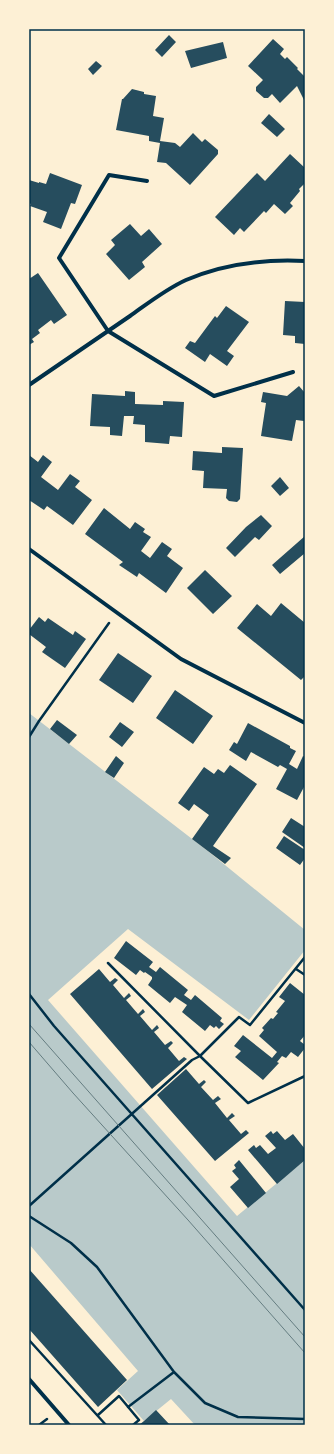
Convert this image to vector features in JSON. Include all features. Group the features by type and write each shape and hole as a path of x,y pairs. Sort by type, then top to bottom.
{"street":[{"path":"147,181 109,175 59,258 108,331 214,396 293,372"},
{"path":"29,385 186,280 216,270 252,262 279,260 305,261"},
{"path":"29,549 181,659 305,723"},
{"path":"29,1380 69,1425"}],"path":[{"path":"29,737 117,613"},
{"path":"29,1206 192,1060 200,1056 239,1017 250,1025 305,957"},
{"path":"108,963 248,1102 305,1076"},
{"path":"296,969 305,975"},
{"path":"29,994 54,1026 305,1310"},
{"path":"29,1216 71,1243 97,1267 174,1372 205,1403 238,1417 305,1419"},
{"path":"29,1340 106,1425"},
{"path":"128,1407 174,1372"},
{"path":"98,1415 119,1396 139,1420 133,1425"}],"shaded area":[{"path":"29,713 209,852 305,930 305,950 249,1020 128,929 48,1000 237,1216 305,1160 305,1425 195,1425 171,1399 144,1421 117,1390 138,1371 29,1244"}],"building":[{"path":"169,35 176,42 162,57 155,50"},
{"path":"273,39 284,49 280,54 285,59 287,57 305,77 305,102 297,86 280,103 272,94 268,98 264,98 256,91 256,87 263,80 248,66"},
{"path":"223,42 227,58 191,68 185,51"},
{"path":"96,61 102,66 93,75 88,69"},
{"path":"132,89 144,92 144,94 156,96 153,116 164,118 160,141 175,143 180,147 193,133 202,142 205,139 218,150 218,154 190,185 166,163 157,162 160,143 149,141 149,136 116,130 122,99"},
{"path":"269,114 285,129 277,137 261,123"},
{"path":"290,154 305,168 305,183 290,203 293,206 285,214 274,204 266,213 264,211 244,232 240,228 234,235 215,217 257,173 265,181"},
{"path":"50,173 82,185 75,204 71,203 61,229 43,222 47,212 30,206 31,204 29,203 29,180 46,184"},
{"path":"130,224 141,236 149,229 162,244 142,262 145,267 129,280 106,254 115,245 111,240"},
{"path":"38,273 67,315 54,324 51,320 38,330 40,333 32,339 34,342 29,345 29,279"},
{"path":"285,301 305,302 305,344 295,343 295,336 283,335"},
{"path":"226,306 249,322 227,351 234,356 227,366 210,354 205,362 185,348 190,341 195,343 215,316 217,318"},
{"path":"299,386 305,393 304,421 296,420 292,441 261,436 266,403 261,402 263,392 287,396"},
{"path":"125,391 135,392 135,404 163,405 163,401 184,402 182,437 170,436 169,444 145,442 145,425 133,424 134,416 124,416 122,436 110,435 110,427 90,426 92,394 125,396"},
{"path":"222,447 243,448 240,499 237,502 229,501 226,498 227,489 203,488 204,471 192,470 193,451 222,453"},
{"path":"29,455 38,462 43,455 52,462 41,477 58,490 70,474 80,481 75,487 92,500 73,525 47,506 44,510 29,500"},
{"path":"280,477 289,488 280,496 271,486"},
{"path":"104,508 130,529 135,522 145,529 143,532 151,537 141,551 150,558 162,542 172,549 167,556 183,568 166,593 139,573 137,577 119,565 123,562 85,534"},
{"path":"261,515 272,526 259,540 255,537 235,557 226,548 246,527"},
{"path":"305,536 305,553 280,574 272,565"},
{"path":"205,570 232,596 213,614 187,588"},
{"path":"281,603 305,623 305,676 301,680 237,628 257,604 271,616"},
{"path":"39,617 45,622 48,618 73,635 75,631 86,639 65,668 42,652 46,647 29,634 29,630"},
{"path":"118,653 152,676 133,703 99,680"},
{"path":"175,690 213,716 193,744 156,718"},
{"path":"57,720 77,735 69,744 50,729"},
{"path":"120,722 134,732 122,747 109,737"},
{"path":"248,723 290,746 290,748 296,751 289,764 297,769 303,756 305,757 305,787 297,800 276,789 287,769 280,765 278,767 251,752 246,761 229,750 234,742 237,744"},
{"path":"116,756 124,763 114,778 105,772"},
{"path":"230,765 257,784 213,846 231,858 225,864 192,839 209,815 194,804 189,811 178,803 204,767 214,774 218,769 224,773"},
{"path":"291,818 305,827 305,848 282,832"},
{"path":"284,836 305,850 305,858 300,865 276,848"},
{"path":"126,941 153,962 149,967 156,972 160,967 188,990 184,995 191,1000 195,995 222,1018 220,1021 224,1024 219,1029 216,1026 214,1028 210,1025 205,1031 182,1012 187,1005 175,997 170,1003 148,985 152,977 140,970 136,975 114,958"},
{"path":"99,969 110,982 115,978 118,980 113,985 124,998 129,993 131,996 126,1000 138,1014 143,1009 145,1012 140,1016 152,1030 157,1025 159,1028 154,1032 165,1045 171,1041 173,1043 168,1048 179,1061 184,1057 187,1059 152,1089 70,994"},
{"path":"290,983 305,995 305,1035 300,1041 305,1045 305,1048 298,1057 291,1052 286,1058 282,1056 277,1062 279,1063 263,1080 235,1057 241,1051 234,1046 243,1035 272,1058 277,1052 259,1036 264,1030 262,1028 278,1013 276,1012 285,1001 279,997"},
{"path":"186,1069 199,1084 204,1080 206,1082 201,1087 213,1100 218,1096 221,1099 215,1103 227,1118 232,1113 235,1116 229,1120 241,1134 246,1130 249,1133 215,1161 157,1095"},
{"path":"271,1131 273,1134 277,1131 285,1140 293,1134 305,1149 305,1160 277,1184 248,1150 254,1145 256,1148 260,1145 268,1154 276,1148 265,1136"},
{"path":"239,1160 266,1193 248,1208 230,1187 239,1179 232,1171 236,1168 234,1165"},
{"path":"29,1269 127,1380 98,1407 29,1329"},
{"path":"156,1410 170,1425 139,1425 144,1421"}],"tram line":[{"path":"29,1024 305,1337"},
{"path":"29,1042 305,1353"}]}
